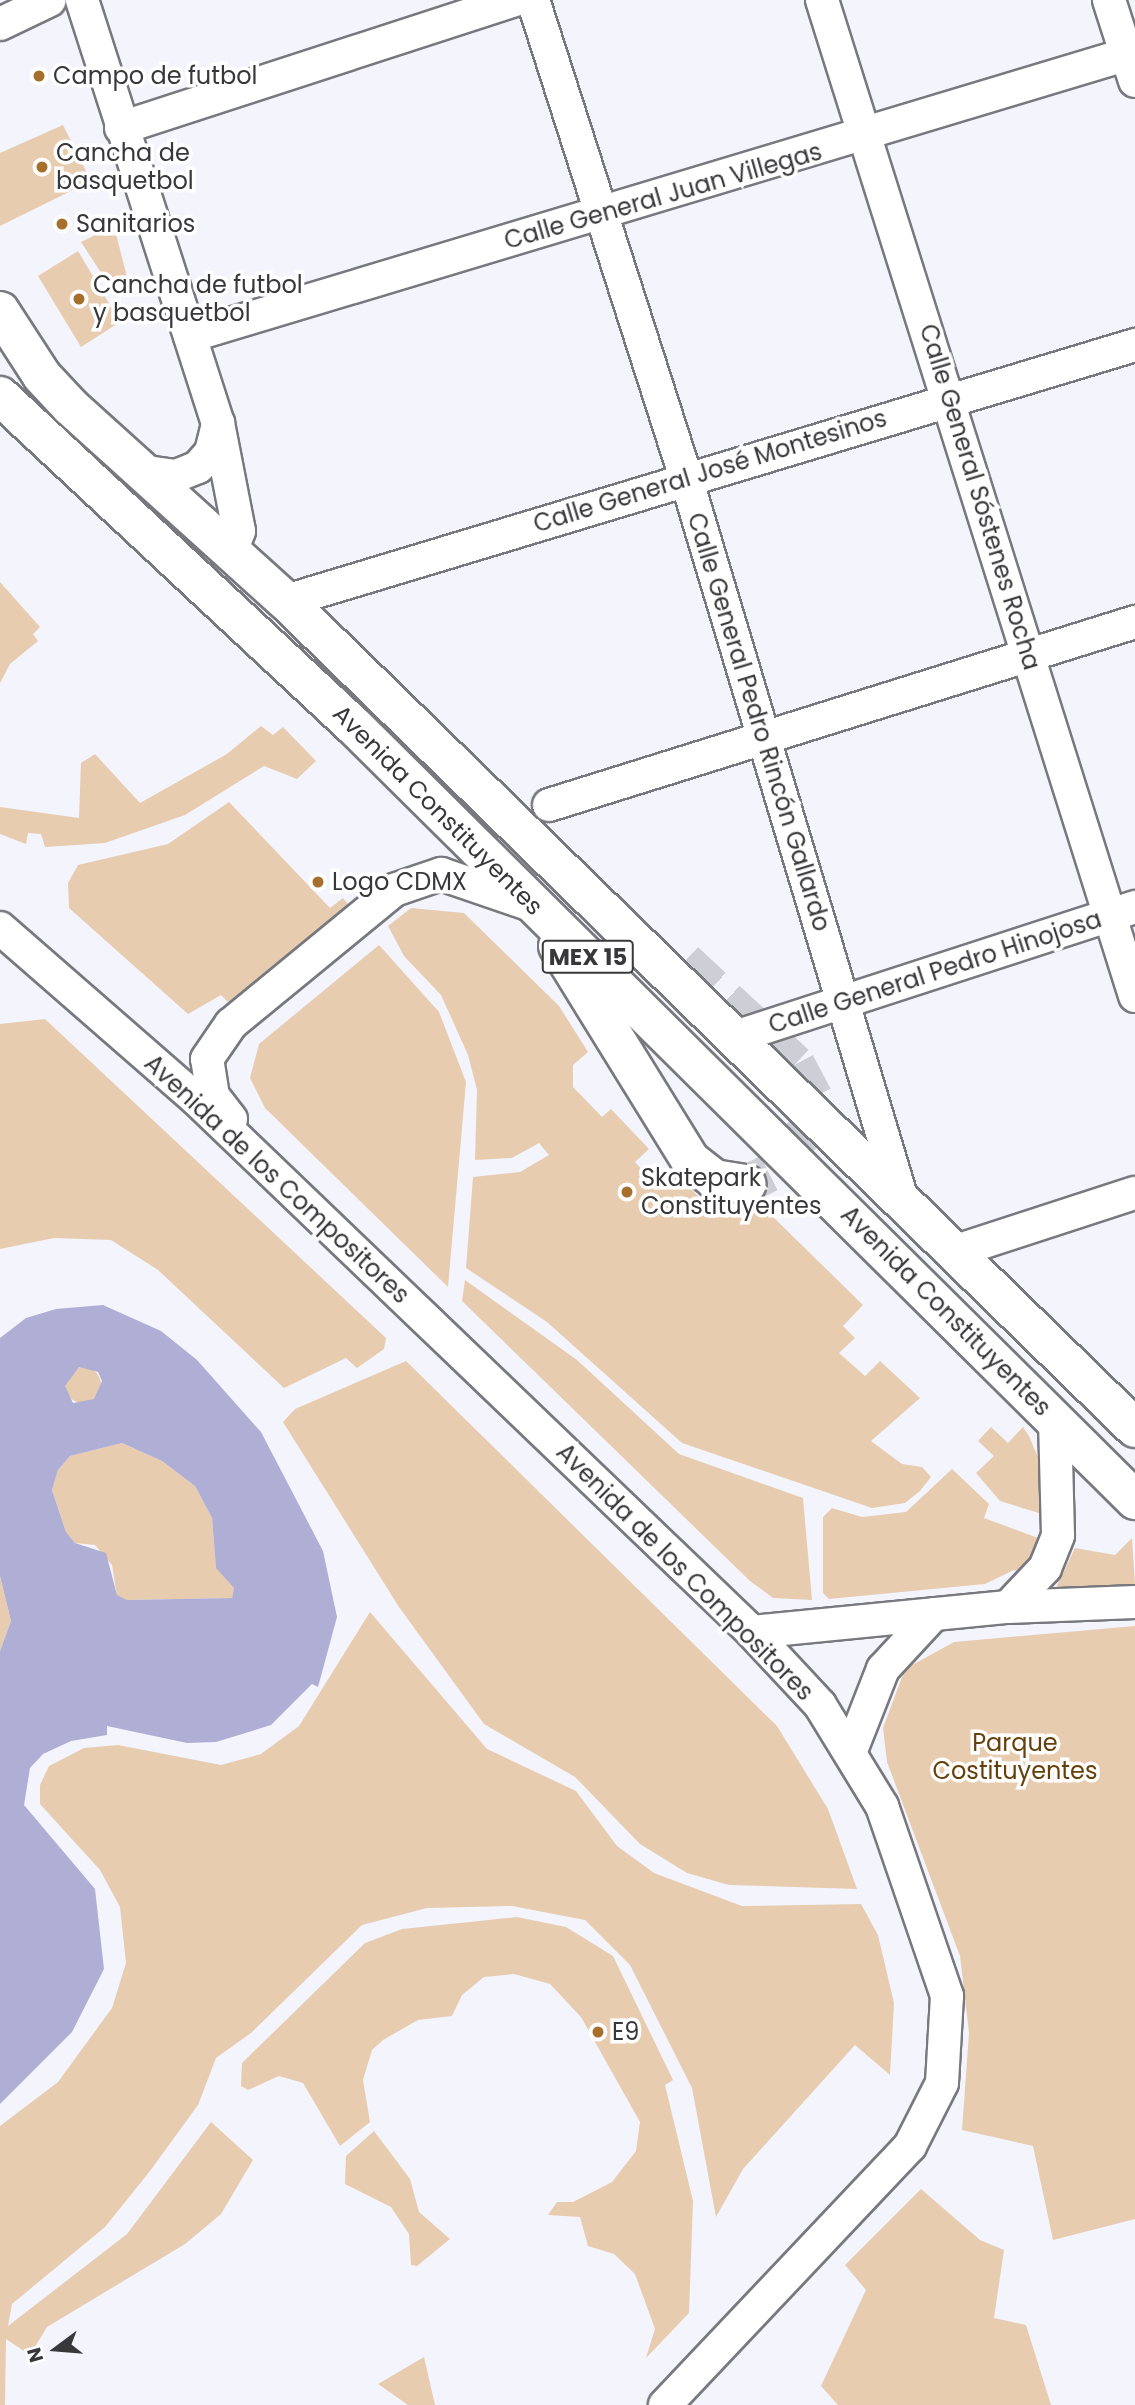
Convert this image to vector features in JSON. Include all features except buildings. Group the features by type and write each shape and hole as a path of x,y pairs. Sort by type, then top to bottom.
{"highway":[{"path":"0,292 41,348 71,407"},
{"name":"Avenida Constituyentes","path":"0,311 42,376 71,407 286,601 1135,1428"},
{"name":"Avenida Constituyentes","path":"0,396 33,421 537,908 1135,1500"},
{"path":"443,752 514,794 685,961"},
{"path":"537,908 690,1160 714,1179 747,1184"}],"street":[{"path":"0,24 50,0"},
{"path":"82,0 218,423 239,531 231,552"},
{"path":"121,128 516,0"},
{"name":"Calle General Pedro Rincón Gallardo","path":"533,0 686,478 904,1205"},
{"name":"Calle General Sóstenes Rocha","path":"822,0 1029,654 1122,911 1135,996"},
{"path":"1109,0 1132,63"},
{"name":"Calle General Juan Villegas","path":"190,336 865,136 1132,63"},
{"name":"Calle General José Montesinos","path":"286,601 949,398 1135,345"},
{"path":"140,471 176,476 198,467 211,452 218,423"},
{"path":"549,805 1135,622"},
{"path":"268,1168 213,1096 207,1059 231,1024 411,880 441,874 537,908"},
{"name":"Calle General Pedro Hinojosa","path":"735,1037 1122,911"},
{"name":"Avenida de los Compositores","path":"0,928 268,1168 752,1632 852,1748 882,1806 941,1974 949,2023 942,2084 909,2146 665,2405"},
{"path":"953,1252 1135,1193"},
{"path":"1008,1607 1045,1568 1058,1535 1055,1422"},
{"path":"752,1632 1008,1607 1135,1602"},
{"path":"852,1748 883,1669 934,1614"}],"green space":[{"name":"Cancha de basquetbol","path":"63,125 91,181 0,226 0,153"},
{"path":"114,226 127,277 109,285 81,242"},
{"name":"Cancha de futbol y basquetbol","path":"78,251 120,322 81,347 38,276"},
{"path":"0,582 40,627 33,634 38,641 10,664 0,683"},
{"path":"261,726 273,735 283,727 316,761 297,779 264,766 185,815 105,843 45,847 41,834 28,833 26,844 0,834 0,807 79,818 81,763 95,754 140,803 227,754"},
{"path":"229,802 330,908 343,898 353,910 232,1006 221,995 188,1014 69,908 68,883 78,865 168,844"},
{"path":"411,908 464,913 559,1006 588,1052 573,1065 573,1087 602,1117 611,1109 649,1149 635,1162 656,1185 673,1170 714,1213 768,1212 863,1305 843,1326 855,1338 839,1353 865,1376 880,1361 920,1398 871,1441 902,1464 922,1467 931,1477 920,1491 905,1503 872,1508 682,1443 547,1322 466,1268 473,1177 520,1172 549,1155 539,1143 512,1158 475,1160 477,1090 468,1055 441,995 404,956 388,926"},
{"path":"379,945 439,1012 466,1082 448,1287 265,1108 250,1078 259,1044"},
{"path":"45,1019 386,1338 384,1349 357,1368 346,1358 284,1388 158,1270 111,1240 54,1238 0,1249 0,1024"},
{"path":"465,1280 577,1360 679,1454 803,1498 812,1600 773,1598 750,1581 462,1301"},
{"path":"406,1361 777,1726 828,1809 857,1889 729,1885 687,1873 640,1844 575,1777 484,1724 399,1607 283,1422 295,1409"},
{"path":"83,1367 96,1372 101,1385 96,1398 83,1403 70,1398 65,1385 70,1372"},
{"path":"991,1427 1008,1443 1023,1427 1029,1436 1043,1469 1045,1515 1000,1501 976,1473 994,1456 978,1441"},
{"path":"122,1443 162,1461 195,1486 212,1518 216,1567 234,1588 232,1598 127,1600 117,1596 112,1565 95,1545 75,1543 66,1532 52,1490 58,1470 70,1456"},
{"path":"952,1469 989,1504 984,1518 1046,1541 1030,1575 1014,1570 985,1584 829,1599 823,1593 823,1517 832,1508 862,1517 906,1512"},
{"path":"1132,1538 1135,1585 1054,1592 1075,1548 1115,1555"},
{"path":"0,1576 11,1621 0,1651"},
{"path":"370,1612 487,1749 576,1791 617,1846 654,1873 742,1906 861,1904 878,1935 894,2003 890,2075 855,2045 743,2169 716,2217 692,2088 630,1965 585,1920 512,1906 427,1908 362,1925 251,2033 216,2058 198,2105 150,2171 105,2227 12,2304 8,2326 127,2234 211,2122 253,2160 221,2214 185,2244 47,2327 30,2355 6,2339 5,2405 0,2405 0,2126 58,2082 112,2008 126,1963 120,1907 100,1870 40,1804 40,1785 49,1766 84,1748 118,1745 221,1765 261,1754 299,1726"},
{"name":"Parque Costituyentes","path":"1135,1626 1135,2219 1053,2240 1033,2146 962,2130 969,2033 960,1956 887,1762 883,1728 905,1669 954,1642"},
{"path":"517,1917 566,1927 613,1956 673,2080 665,2085 693,2201 689,2313 646,2358 655,2329 635,2274 614,2254 588,2246 580,2217 548,2215 557,2202 573,2202 612,2182 636,2151 640,2122 581,2017 550,1984 514,1974 484,1977 462,1995 452,2016 418,2020 383,2040 372,2050 363,2080 370,2122 340,2146 303,2083 279,2076 248,2090 241,2086 242,2063 365,1943 402,1929"},
{"path":"374,2131 410,2179 419,2212 450,2239 417,2266 411,2265 409,2234 391,2207 345,2184 346,2156"},
{"path":"921,2189 980,2240 1004,2250 994,2318 1026,2325 1051,2405 838,2405 821,2386 866,2290 845,2265"},
{"path":"424,2357 435,2405 408,2405 378,2384"}],"water":[{"path":"103,1305 161,1331 197,1360 261,1432 323,1551 337,1617 318,1687 312,1684 271,1725 216,1742 187,1743 107,1726 107,1735 71,1741 43,1754 30,1768 24,1805 95,1889 104,1969 72,2032 0,2104 0,1651 11,1621 0,1576 0,1338 26,1318 56,1309","holes":["79,1367 98,1372 102,1381 94,1399 73,1403 65,1386","122,1443 162,1461 195,1486 212,1518 216,1568 234,1588 232,1598 127,1600 117,1595 106,1553 75,1543 66,1532 52,1490 58,1470 70,1456"]}],"tunnel":[{"path":"685,961 796,1064 814,1098 806,1131 769,1173 747,1184"}],"place":[{"name":"Campo de futbol","path":"39,76"},
{"name":"Cancha de basquetbol","path":"42,167"},
{"name":"Sanitarios","path":"62,224"},
{"name":"Cancha de futbol y basquetbol","path":"79,299"},
{"name":"Logo CDMX","path":"318,882"},
{"name":"Skatepark Constituyentes","path":"627,1192"},
{"name":"E9","path":"598,2032"}]}
